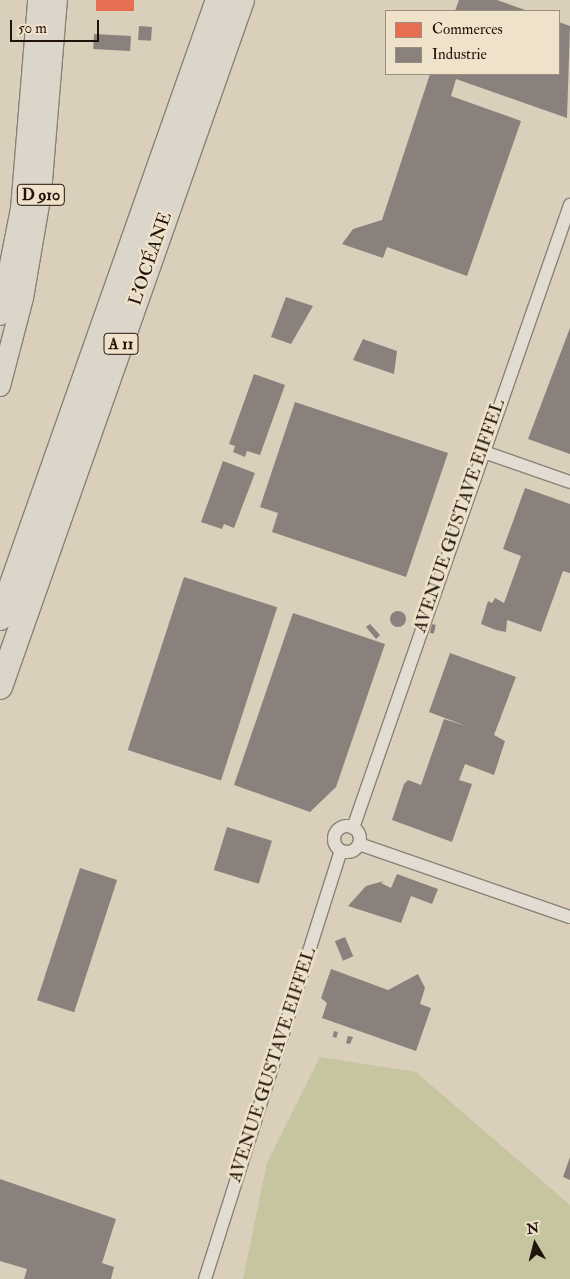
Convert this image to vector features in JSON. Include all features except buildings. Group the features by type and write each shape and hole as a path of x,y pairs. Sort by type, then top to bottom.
{"highway":[{"name":"L’OCÉANE","path":"0,618 218,0"},
{"name":"L’OCÉANE","path":"0,687 242,0"}],"main road":[{"name":"D 910","path":"0,315 21,209 38,0"},
{"name":"D 910","path":"0,386 23,298 41,193 57,0"}],"street":[{"name":"AVENUE GUSTAVE EIFFEL","path":"353,828 481,451 570,205"},
{"path":"481,451 570,482"},
{"path":"359,844 353,828 345,826 334,834 341,851 359,844 570,917"},
{"name":"AVENUE GUSTAVE EIFFEL","path":"205,1279 341,851"}],"green space":[{"path":"320,1057 416,1072 570,1205 570,1279 243,1279 267,1163"}]}
